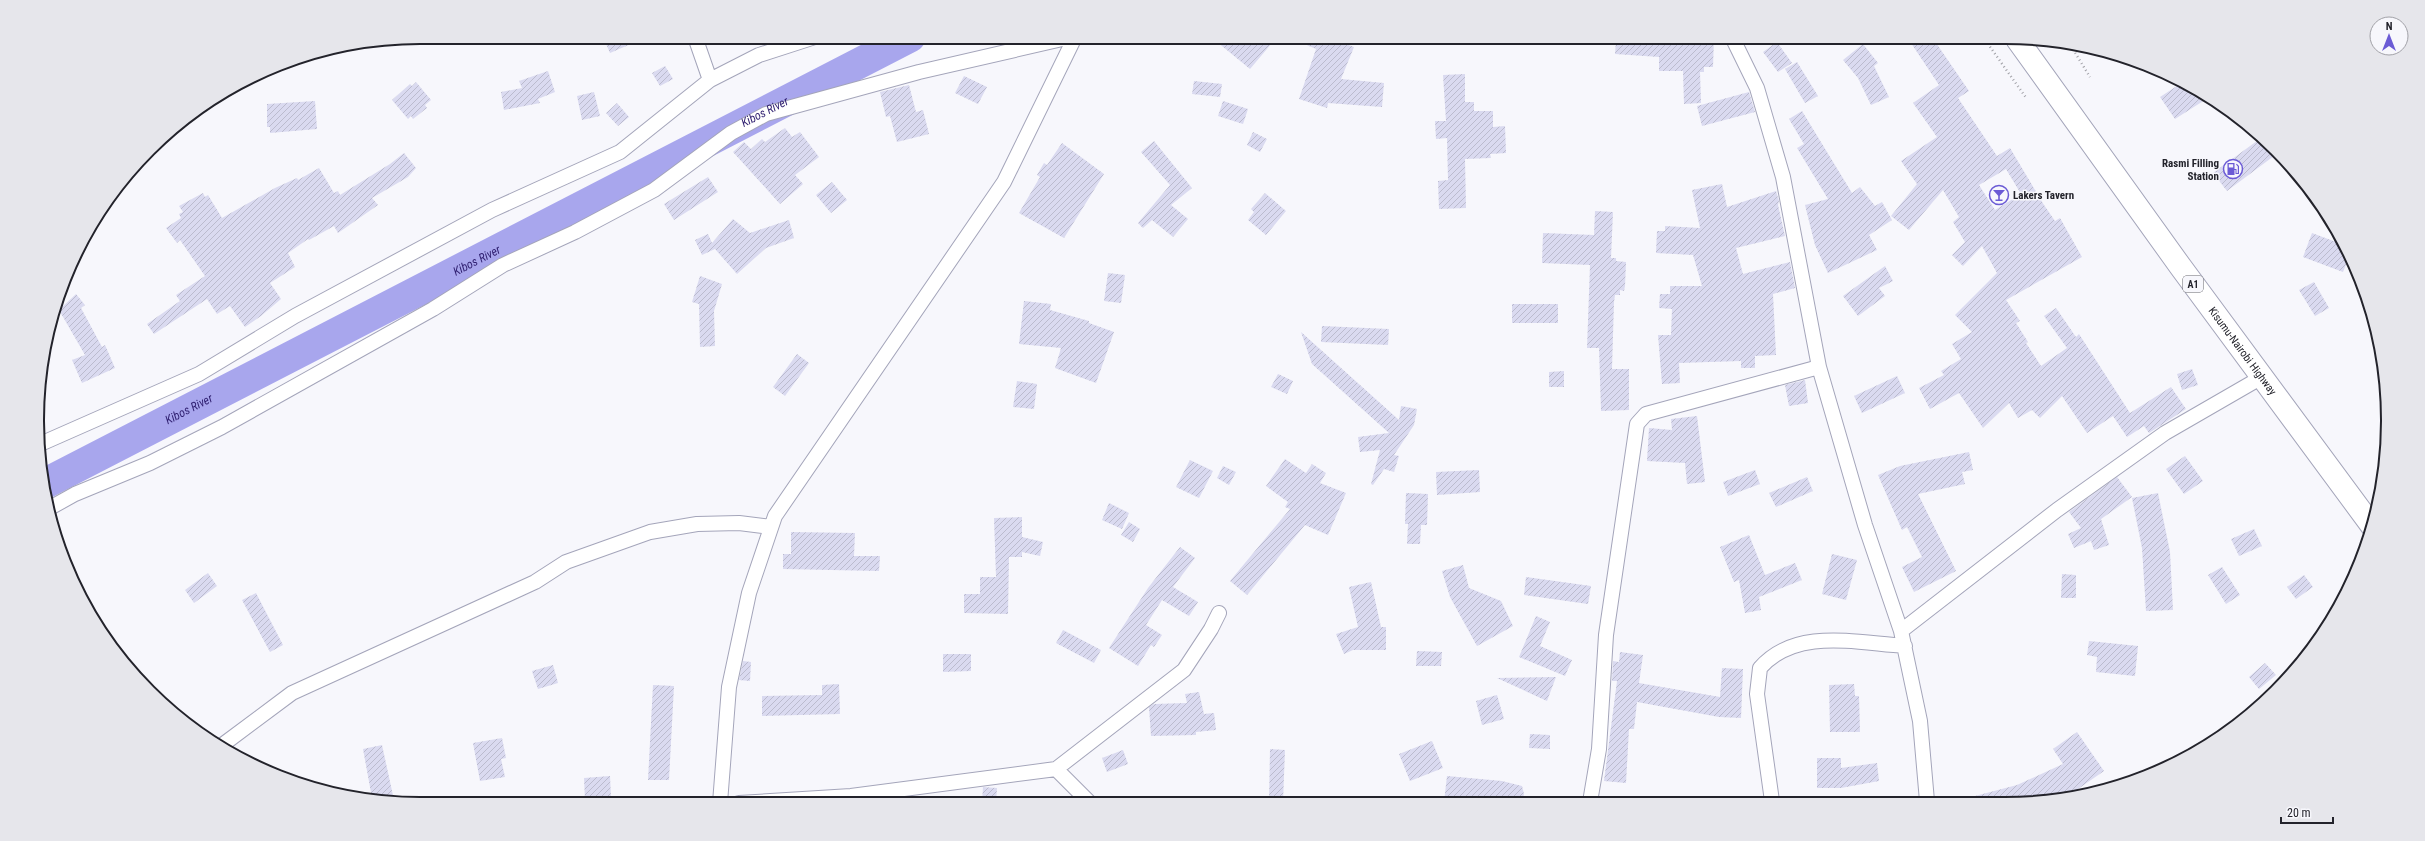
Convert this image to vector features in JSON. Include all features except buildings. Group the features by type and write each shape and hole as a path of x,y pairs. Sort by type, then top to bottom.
{"highway":[{"name":"Kisumu-Nairobi Highway","path":"2021,45 2262,377 2368,519"}],"street":[{"path":"697,44 710,80"},
{"path":"45,442 198,374 295,316 485,214 620,152 710,80 759,55 793,44"},
{"path":"54,505 75,494 150,463 222,427 433,309 503,265 575,232 654,190 731,133 766,114 919,72 1041,44"},
{"path":"720,797 729,687 749,592 775,516 1004,182 1072,44"},
{"path":"1735,44 1757,88 1783,177 1819,367 1865,525 1902,631 1920,721 1927,797"},
{"path":"1591,797 1599,749 1606,634 1637,424 1646,414 1819,367"},
{"path":"1902,631 2057,510 2165,433 2262,377"},
{"path":"225,743 292,693 535,582 566,562 650,532 696,524 739,523 771,527"},
{"path":"835,797 1056,769 1184,670 1211,629 1219,613"},
{"path":"1771,797 1757,694 1760,668 1780,651 1802,642 1819,640 1905,646"},
{"path":"1056,769 1084,797"}],"path":[{"path":"1989,44 2027,99"},
{"path":"2074,50 2090,77"}],"waterway":[{"name":"Kibos River","path":"49,481 896,44"}],"place":[{"name":"Rasmi Filling Station","path":"2233,169"},
{"name":"Lakers Tavern","path":"1999,195"}]}
